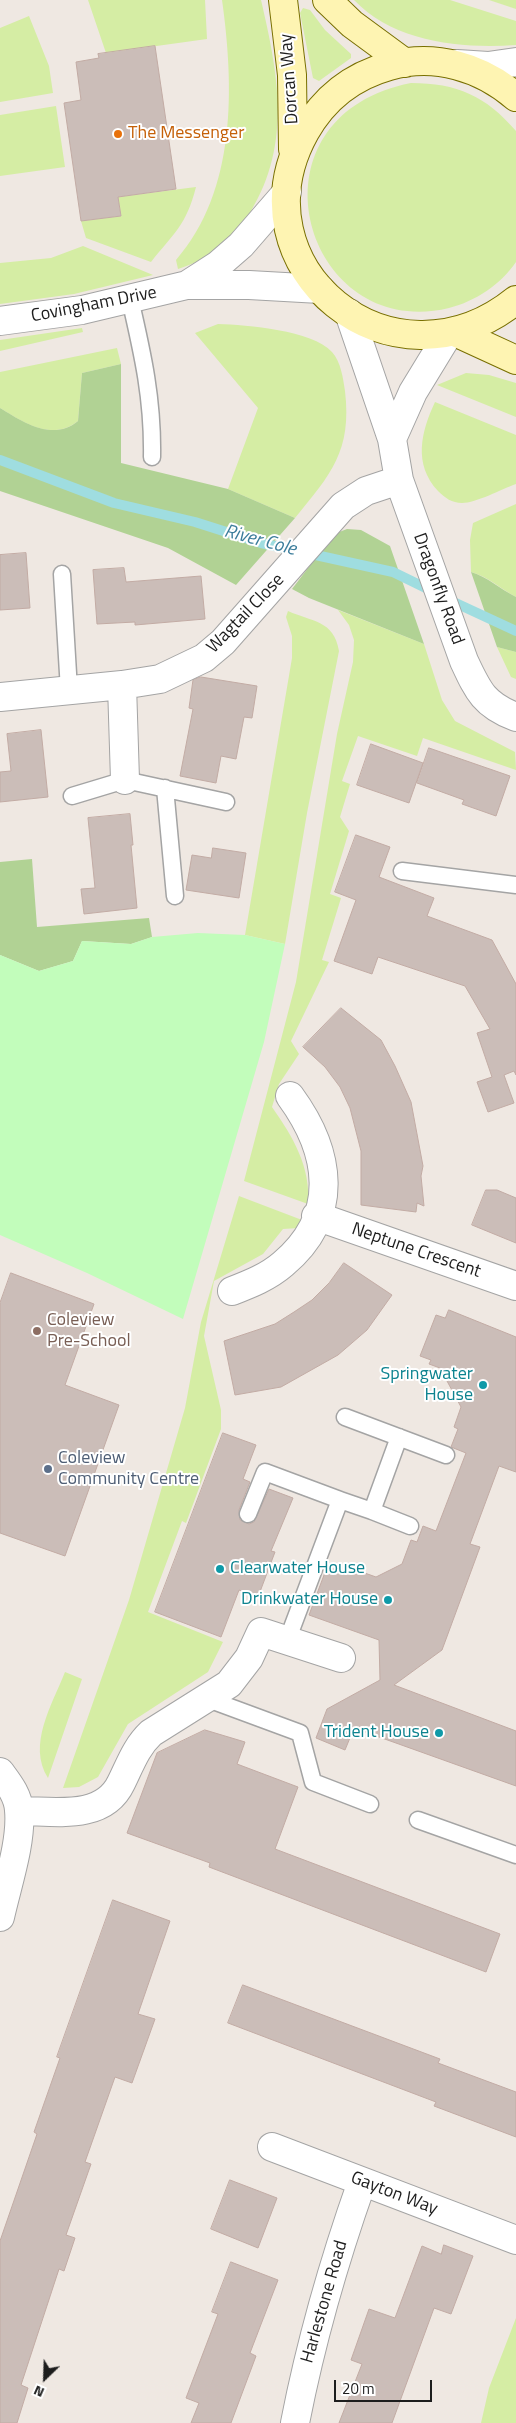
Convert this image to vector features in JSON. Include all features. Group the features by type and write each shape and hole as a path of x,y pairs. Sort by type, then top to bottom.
{"main road":[{"name":"Dorcan Way","path":"283,0 292,75 293,158"},
{"path":"327,0 352,24 405,63"},
{"path":"516,97 482,74 454,64 405,63 365,74 340,89 314,117 293,158 287,192 287,210 293,241 299,257 320,289 349,314 363,323 393,332 421,336 452,332 490,318 516,300"},
{"path":"452,332 516,360"}],"street":[{"path":"454,64 488,66 516,62"},
{"name":"Covingham Drive","path":"188,285 218,265 241,245 287,192"},
{"name":"Covingham Drive","path":"0,321 66,313 188,285 249,285 320,289"},
{"name":"Dragonfly Road","path":"349,314 392,439 399,480 464,661 485,698 496,709 516,717"},
{"path":"392,439 413,392 452,332"},
{"name":"Wagtail Close","path":"0,697 122,685 160,679 204,658 222,642 279,580 322,527 354,497 399,480"},
{"path":"122,685 125,780"},
{"path":"232,1291 260,1279 282,1265 298,1249 310,1233 323,1196 322,1156 314,1134 290,1096"},
{"name":"Neptune Crescent","path":"316,1216 516,1286"},
{"path":"19,1811 81,1812 106,1801 117,1792 143,1741 151,1733 208,1699 229,1684 240,1672 261,1632 341,1658"},
{"path":"0,1772 14,1792 19,1811 14,1852 0,1917"},
{"name":"Gayton Way","path":"272,2147 516,2240"},
{"name":"Harlestone Road","path":"295,2423 311,2345 330,2277 362,2182"}],"lane":[{"path":"130,299 149,381 152,414 152,457"},
{"path":"62,574 70,690"},
{"path":"72,796 125,780 226,802"},
{"path":"165,788 175,896"},
{"path":"402,871 516,885"},
{"path":"345,1417 446,1455"},
{"path":"372,1511 399,1437"},
{"path":"248,1514 265,1472 410,1526"},
{"path":"287,1641 340,1500"},
{"path":"208,1699 300,1733 313,1782 370,1804"},
{"path":"418,1820 516,1854"}],"green space":[{"path":"88,0 205,0 207,39 106,53"},
{"path":"222,0 261,0 276,81 278,107 277,134 272,160 264,185 237,234 214,253 178,269 176,260 196,232 211,202 221,170 229,102 226,33"},
{"path":"354,0 450,0 516,21 516,45 473,46 429,40 408,34 388,25 370,14"},
{"path":"489,0 516,0 516,9"},
{"path":"303,8 310,10 325,30 351,54 351,58 319,81 313,78 300,13"},
{"path":"29,16 49,66 53,93 0,102 0,28"},
{"path":"411,83 443,86 470,94 482,100 516,131 516,262 503,278 487,291 469,301 449,308 398,310 357,292 327,261 311,221 309,178 324,137 357,104"},
{"path":"56,106 65,167 0,176 0,115"},
{"path":"196,187 183,220 173,236 151,262 86,238 81,221 121,216 118,197"},
{"path":"83,246 153,275 74,294 0,304 0,263 51,258"},
{"path":"218,324 262,327 310,338 332,352 340,365 345,391 346,412 342,446 336,461 319,488 295,518 228,489 258,408 195,333"},
{"path":"82,328 83,332 0,351 0,340"},
{"path":"117,348 121,364 82,373 78,421 68,427 58,430 38,428 0,408 0,372"},
{"path":"121,364 121,463 228,489 295,518 236,585 168,548 0,491 0,408 38,428 58,430 68,427 78,421 82,373"},
{"path":"466,373 489,375 516,383 516,417 437,385"},
{"path":"435,402 516,435 516,484 482,498 462,503 449,500 438,491 430,481 422,459 423,436"},
{"path":"516,504 516,597 489,580 471,572 470,540 473,523"},
{"path":"347,529 361,530 390,546 424,644 309,598 292,589 334,534"},
{"path":"471,572 516,597 516,652 497,647"},
{"path":"338,610 424,644 442,700 455,721 515,752 516,770 423,738 417,756 358,736 342,781 350,784 340,817 349,831 330,894 341,898 322,960 329,962 291,1041 299,1054 279,1084 272,1107 299,1153 307,1177 308,1204 244,1181 296,982 337,734 353,662 354,640 349,625"},
{"path":"288,611 313,620 327,628 332,633 339,651 307,813 285,944 245,935 292,658 292,636 286,617"},
{"path":"497,647 516,652 516,679 511,677"},
{"path":"32,859 37,927 149,918 152,937 131,944 82,941 73,961 39,971 0,955 0,862"},
{"path":"198,933 245,935 285,944 264,1042 183,1319 87,1273 0,1235 0,955 39,971 73,961 82,941 131,944 152,937"},
{"path":"239,1196 302,1220 299,1228 283,1229 263,1254 214,1281 204,1336 221,1410 221,1429 186,1523 182,1521 148,1612 223,1642 208,1672 128,1724 98,1777 79,1787 63,1788 129,1600 185,1408 201,1322"},
{"path":"65,1672 82,1679 48,1778 42,1765 41,1739 48,1711"},
{"path":"516,2318 516,2423 481,2423 489,2388"}],"building":[{"name":"The Messenger","path":"155,46 176,189 118,197 121,216 81,221 64,103 81,100 76,62 99,58 98,54"},
{"path":"26,553 30,608 0,610 0,555"},
{"path":"124,568 126,582 201,576 205,619 135,625 135,622 97,624 93,570"},
{"path":"201,677 257,686 252,718 244,717 236,759 221,756 216,783 180,776 193,709 189,708 193,680"},
{"path":"41,730 48,797 0,802 0,772 11,771 7,734"},
{"path":"371,744 423,763 409,803 357,785"},
{"path":"429,748 510,776 496,816 462,804 464,800 417,783"},
{"path":"130,814 137,908 84,914 81,889 95,888 88,818"},
{"path":"356,835 390,847 379,877 434,898 427,916 492,940 516,984 516,1075 514,1071 504,1075 514,1103 488,1112 477,1082 492,1077 477,1033 490,1029 465,986 378,957 372,974 334,961 356,900 335,892"},
{"path":"213,848 246,853 239,898 186,890 192,855 211,858"},
{"path":"341,1008 381,1040 411,1102 423,1166 421,1176 424,1206 417,1203 416,1212 361,1205 361,1151 350,1108 340,1087 325,1067 303,1047"},
{"path":"486,1190 497,1190 516,1198 516,1243 472,1225"},
{"path":"344,1263 392,1295 367,1330 338,1355 281,1387 235,1395 224,1341 275,1324 294,1312 312,1300 329,1283"},
{"name":"Coleview Community Centre","path":"11,1273 94,1304 65,1385 119,1405 65,1556 0,1533 0,1303"},
{"path":"449,1310 516,1337 516,1472 499,1466 470,1544 480,1547 442,1650 394,1685 516,1731 516,1786 354,1728 345,1750 316,1738 327,1709 380,1680 379,1640 309,1615 327,1567 343,1572 345,1566 376,1577 402,1564 411,1540 417,1542 423,1526 436,1531 466,1453 451,1447 458,1429 454,1427 461,1407 440,1368 429,1364 431,1360 420,1356 436,1315 445,1318"},
{"path":"223,1433 256,1445 243,1479 250,1482 239,1510 240,1520 249,1524 254,1522 269,1489 293,1498 271,1551 275,1552 258,1597 239,1590 221,1637 155,1612"},
{"path":"205,1730 245,1742 237,1764 298,1787 275,1849 500,1934 486,1972 209,1867 210,1863 127,1833 157,1753"},
{"path":"113,1900 170,1921 138,2014 155,2019 132,2083 115,2077 85,2162 91,2164 66,2235 75,2238 64,2271 59,2269 21,2385 28,2388 17,2423 0,2423 0,2241 37,2134 34,2132 60,2058 57,2057"},
{"path":"243,1985 440,2059 438,2063 516,2092 516,2137 434,2106 436,2102 228,2023"},
{"path":"230,2180 277,2198 258,2248 211,2229"},
{"path":"444,2245 473,2256 451,2314 434,2308 392,2423 339,2423 362,2364 351,2360 369,2309 395,2318 422,2246 441,2254"},
{"path":"231,2262 278,2280 250,2353 256,2356 231,2423 191,2423 199,2403 186,2398 218,2314 212,2312"}],"waterway":[{"name":"River Cole","path":"0,460 114,503 195,522 261,543 393,572 434,592"},
{"name":"River Cole","path":"447,599 516,631"}],"place":[{"name":"The Messenger","path":"118,134"},
{"name":"Coleview Pre-School","path":"37,1331"},
{"name":"Springwater House","path":"483,1385"},
{"name":"Coleview Community Centre","path":"48,1469"},
{"name":"Clearwater House","path":"220,1569"},
{"name":"Drinkwater House","path":"388,1600"},
{"name":"Trident House","path":"439,1733"}]}
